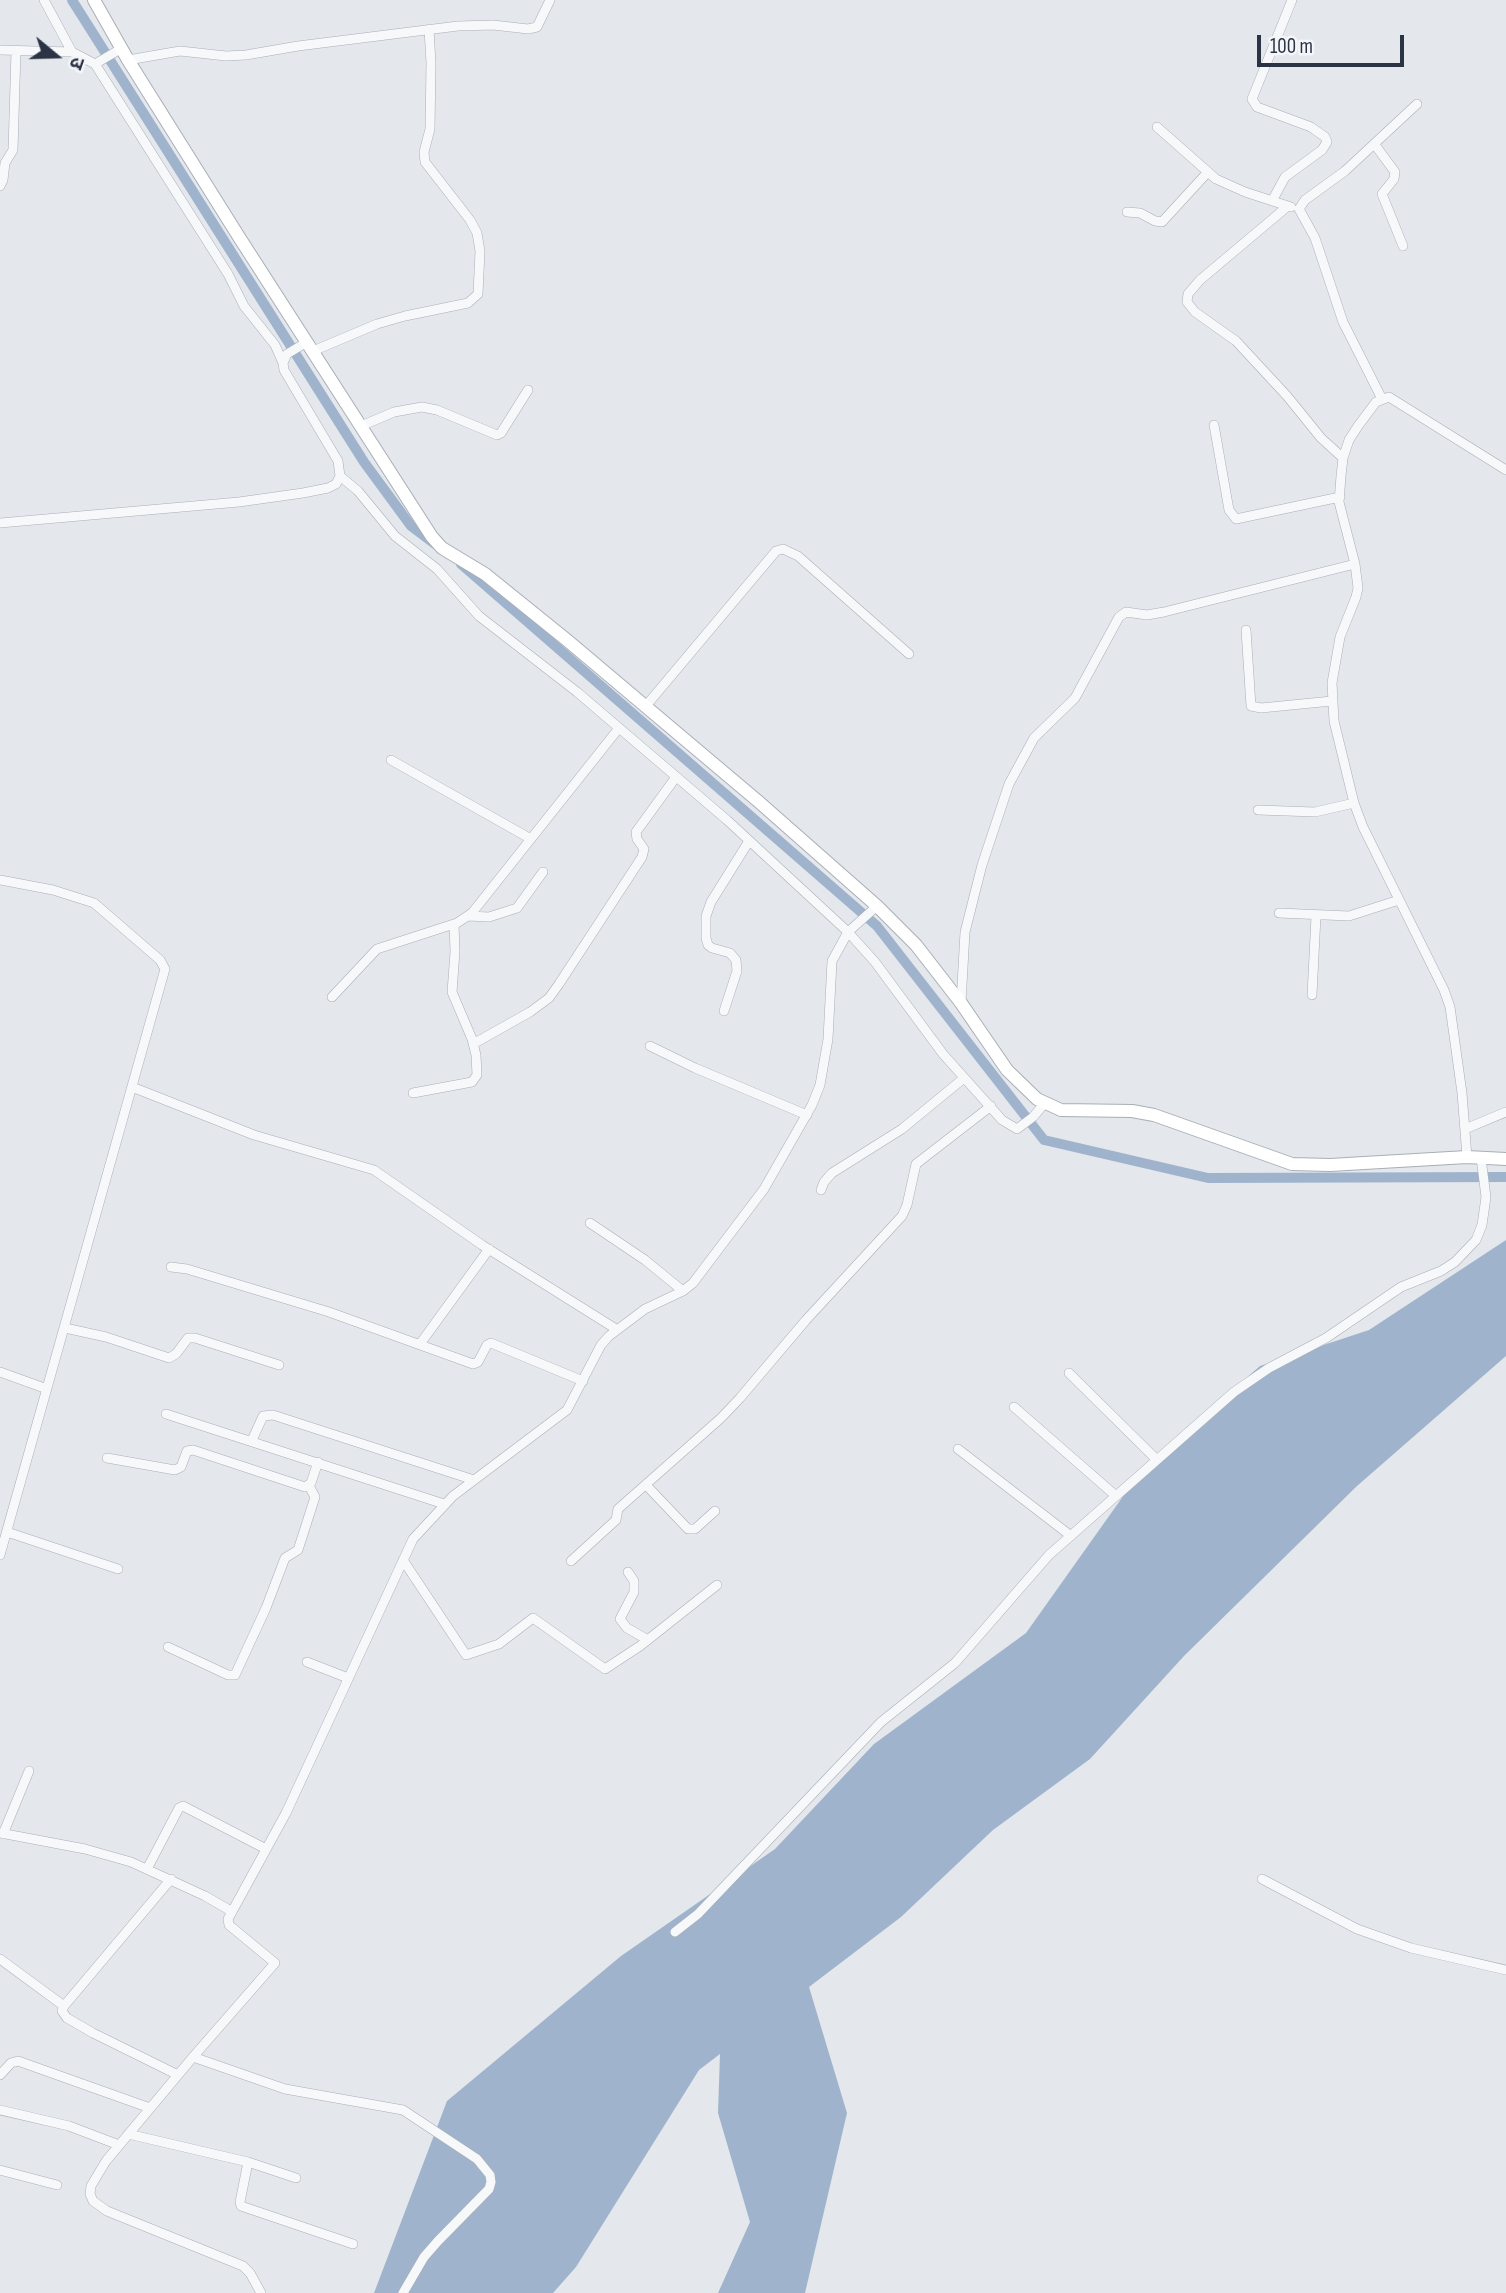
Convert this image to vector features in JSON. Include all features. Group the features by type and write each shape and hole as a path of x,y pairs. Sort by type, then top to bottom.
{"street":[{"path":"44,0 72,52"},
{"path":"94,0 122,54 305,346 361,426 432,537 442,548 485,574 759,802 873,909 916,945 961,1003 1007,1070 1044,1104 1061,1110 1132,1111 1154,1115 1272,1158 1301,1165 1467,1157 1506,1159"},
{"path":"99,62 122,54 180,51 246,55 429,29 493,25 533,29 541,20 550,0"},
{"path":"1272,201 1285,177 1322,150 1327,142 1325,137 1311,128 1257,107 1252,99 1292,0"},
{"path":"285,358 305,346 405,316 468,303 478,294 480,251 477,233 425,162 424,152 430,128 429,29"},
{"path":"0,50 72,52 99,62 228,274 244,306 285,358 284,370 338,461 340,476 336,484 328,488 265,499 0,523"},
{"path":"0,186 5,163 13,150 16,51"},
{"path":"1299,209 1305,200 1345,171 1417,104"},
{"path":"1157,127 1207,173 1234,188 1299,209 1315,238 1343,322 1382,399"},
{"path":"1375,145 1395,172 1394,178 1382,194 1403,246"},
{"path":"1127,212 1139,213 1162,222 1207,173"},
{"path":"1288,206 1200,280 1188,293 1187,302 1195,312 1236,341 1287,396 1321,438 1343,458"},
{"path":"361,426 394,412 422,407 437,410 497,435 504,429 528,390"},
{"path":"1467,1157 1462,1093 1450,1007 1354,803 1334,721 1332,682 1340,637 1356,597 1358,576 1339,497 1343,458 1349,440 1370,409 1389,397 1506,470"},
{"path":"1214,425 1229,510 1236,519 1339,497"},
{"path":"340,476 358,491 395,536 437,569 479,616 577,692 749,841 848,932 943,1054 1009,1126 1017,1129 1021,1127 1044,1104"},
{"path":"645,707 776,551 783,549 798,556 909,654"},
{"path":"961,1003 965,932 992,831 1009,784 1034,738 1075,698 1119,617 1126,612 1147,615 1164,612 1355,564"},
{"path":"1246,630 1251,706 1261,708 1332,701"},
{"path":"332,997 377,948 454,924 468,916 619,728"},
{"path":"391,760 531,839"},
{"path":"473,1044 530,1012 549,998 642,857 644,849 636,832 676,777"},
{"path":"1258,810 1315,812 1354,803"},
{"path":"724,1011 737,971 736,960 730,953 708,945 706,916 711,902 749,841"},
{"path":"468,916 489,917 517,908 543,872"},
{"path":"0,880 53,890 94,903 163,963 165,972 0,1555"},
{"path":"1279,913 1349,916 1399,900"},
{"path":"261,2293 243,2266 107,2211 93,2201 91,2186 128,2134 275,1964 229,1926 228,1919 303,1778 413,1539 444,1504 567,1410 601,1345 616,1329 645,1309 683,1291 702,1272 764,1189 817,1097 826,1057 832,961 848,932 873,909"},
{"path":"1312,995 1316,916"},
{"path":"413,1093 475,1080 476,1055 452,992 454,924"},
{"path":"650,1046 807,1115"},
{"path":"821,1191 824,1182 832,1173 902,1129 964,1078"},
{"path":"132,1087 254,1135 374,1170 489,1249 616,1329"},
{"path":"571,1561 616,1520 618,1509 730,1408 806,1320 902,1216 919,1161 952,1139 990,1106"},
{"path":"1465,1129 1506,1112"},
{"path":"675,1932 698,1914 881,1722 955,1663 973,1645 1035,1569 1157,1460 1252,1379 1326,1338 1401,1287 1441,1271 1455,1262 1476,1240 1482,1225 1486,1197 1483,1158"},
{"path":"590,1223 645,1260 683,1291"},
{"path":"420,1344 489,1249"},
{"path":"172,1267 187,1269 329,1312 473,1364 478,1362 487,1345 494,1344 583,1381"},
{"path":"65,1328 122,1342 169,1358 176,1354 188,1338 195,1338 279,1365"},
{"path":"0,1372 47,1389"},
{"path":"1069,1373 1157,1460"},
{"path":"1014,1407 1116,1496"},
{"path":"166,1414 444,1504"},
{"path":"252,1440 263,1416 273,1415 474,1480"},
{"path":"958,1449 1071,1536"},
{"path":"107,1458 175,1470 181,1467 187,1451 193,1450 298,1485 309,1486"},
{"path":"168,1647 220,1672 235,1675 266,1608 285,1558 295,1552 299,1545 315,1497 309,1486 317,1461"},
{"path":"646,1485 688,1529 695,1529 715,1511"},
{"path":"7,1532 118,1569"},
{"path":"403,1560 466,1655 499,1644 533,1618 605,1669 648,1640 717,1585"},
{"path":"628,1572 634,1581 634,1592 620,1619 627,1628 648,1640"},
{"path":"307,1662 348,1678"},
{"path":"29,1771 2,1834 109,1855 172,1879 231,1911"},
{"path":"147,1869 179,1808 183,1806 266,1849"},
{"path":"172,1879 62,2011 67,2018 178,2075"},
{"path":"1262,1879 1368,1933 1411,1948 1506,1970"},
{"path":"0,1959 64,2006"},
{"path":"193,2057 285,2089 403,2110 485,2166 491,2182 489,2189 424,2257 403,2293"},
{"path":"0,2076 11,2063 18,2061 150,2108"},
{"path":"0,2110 69,2126 119,2145"},
{"path":"128,2134 248,2162 296,2178"},
{"path":"248,2162 241,2206 353,2244"},
{"path":"0,2170 57,2185"}],"water":[{"path":"1506,1240 1506,1356 1357,1486 1184,1656 1090,1759 993,1830 901,1917 809,1987 847,2113 805,2293 718,2293 750,2222 718,2113 720,2054 699,2070 576,2267 553,2293 374,2293 447,2101 621,1956 775,1849 874,1744 1026,1633 1141,1471 1260,1366 1369,1330"}],"waterway":[{"path":"72,0 364,462 411,526 435,544"},
{"path":"461,564 877,926 1044,1140 1208,1178 1506,1177"}]}
